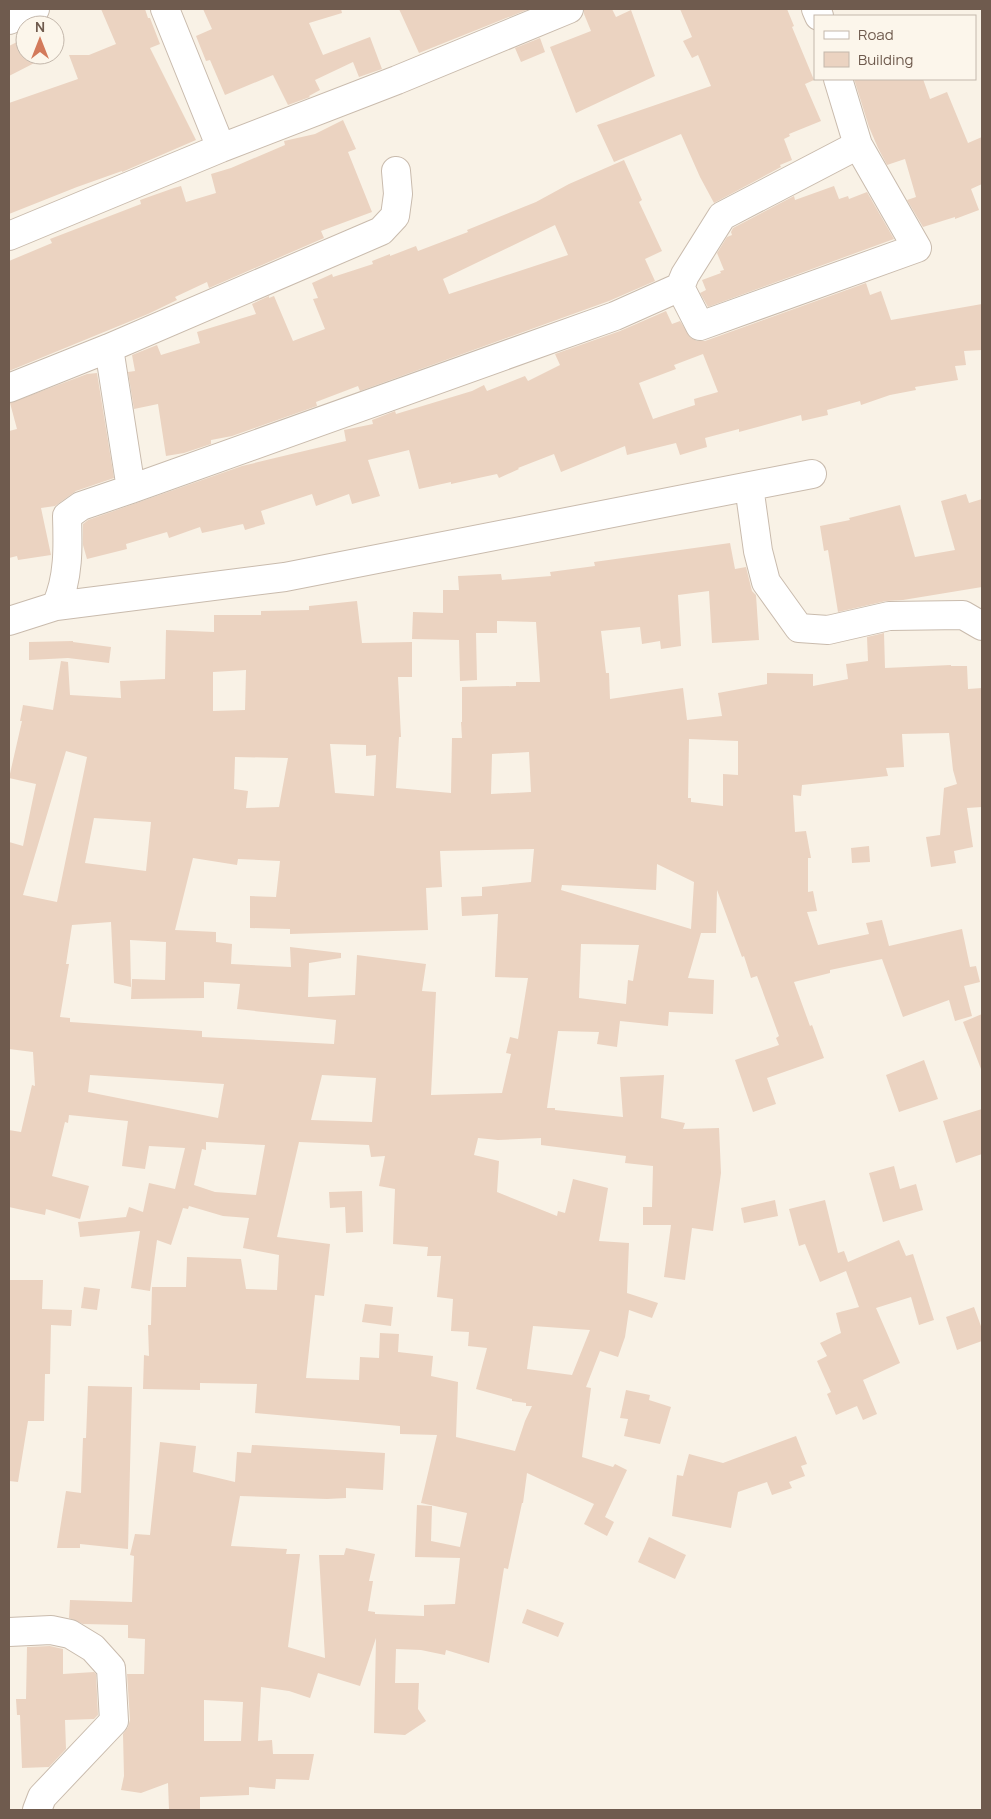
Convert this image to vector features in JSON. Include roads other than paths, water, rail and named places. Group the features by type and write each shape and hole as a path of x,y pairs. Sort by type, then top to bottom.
{"street":[{"path":"9,20 35,9"},
{"path":"166,9 221,148"},
{"path":"9,236 221,148 397,80 569,9"},
{"path":"680,287 700,326 917,248 858,145 838,80"},
{"path":"56,606 63,591 63,580 67,565 67,516 81,506 615,316 680,287 685,275 722,216 858,145"},
{"path":"9,388 109,348 381,231 395,216 398,194 396,172"},
{"path":"109,348 131,489"},
{"path":"9,621 56,606 285,577 812,474"},
{"path":"749,486 758,552 766,582 798,628 828,630 888,616 963,615 982,626"},
{"path":"9,1632 51,1630 70,1634 93,1648 111,1668 114,1721 42,1797 37,1810"}]}
